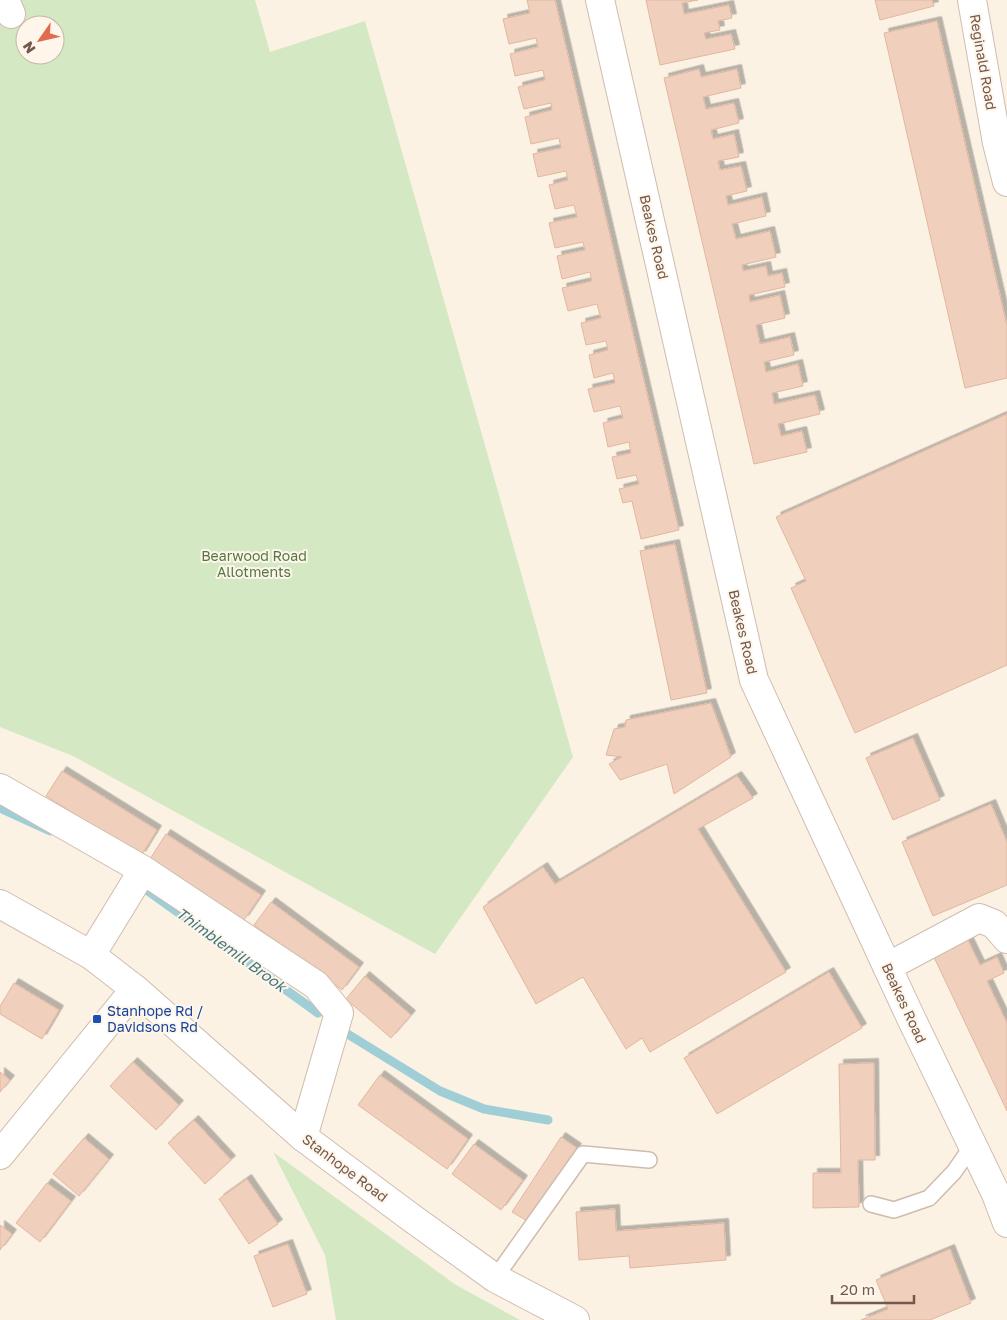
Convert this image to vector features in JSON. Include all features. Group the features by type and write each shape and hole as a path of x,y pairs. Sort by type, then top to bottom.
{"street":[{"name":"Beakes Road","path":"600,0 754,680 887,967 996,1194 1007,1223"},
{"name":"Reginald Road","path":"972,0 1002,142 1007,182"},
{"path":"0,788 143,870 316,985 339,1013 303,1137"},
{"path":"90,956 143,870"},
{"name":"Stanhope Road","path":"0,904 90,956 135,989 303,1137 409,1216 495,1278 570,1319"},
{"path":"887,967 979,918 994,924 1007,939"},
{"path":"0,1155 135,989"}],"lane":[{"path":"871,1204 894,1210 929,1198 954,1172 972,1146"},
{"path":"495,1278 583,1154 650,1160"}],"green space":[{"name":"Bearwood Road Allotments","path":"0,0 255,0 270,52 365,21 573,757 435,954 73,756 0,727"},
{"path":"273,1152 456,1285 520,1320 336,1320 325,1255"}],"building":[{"path":"527,0 555,0 679,530 641,539 632,501 623,503 619,489 639,484 636,475 617,479 612,457 631,453 629,442 608,447 603,423 623,418 620,406 594,412 588,389 615,383 613,373 594,378 589,355 608,350 606,341 586,345 581,323 601,318 597,304 568,311 562,288 592,281 590,272 562,279 557,256 585,250 583,242 555,248 549,223 577,217 574,205 555,209 549,185 568,180 566,171 538,177 533,154 561,148 559,138 531,144 525,117 552,110 551,103 524,109 518,87 545,80 543,70 515,76 510,54 538,47 536,38 509,44 503,19 530,13"},
{"path":"646,0 698,0 682,3 684,14 729,5 732,18 718,21 720,30 704,33 706,39 731,34 735,49 660,65"},
{"path":"875,0 932,0 934,6 880,20"},
{"path":"937,21 1007,326 1007,378 965,388 884,33"},
{"path":"699,69 701,77 737,69 741,88 703,97 706,109 734,103 739,123 711,130 713,139 734,134 739,157 718,161 720,170 741,166 747,191 726,196 728,205 762,197 766,216 732,224 736,239 770,231 776,257 742,265 743,271 766,266 768,276 782,273 785,287 749,295 750,302 780,295 785,318 756,325 760,344 790,337 794,355 764,362 766,372 798,364 803,386 772,393 774,404 815,395 820,414 778,424 781,436 802,431 807,452 754,464 664,78"},
{"path":"1007,414 1007,665 855,733 791,588 806,581 776,517"},
{"path":"675,544 707,693 671,700 640,551"},
{"path":"711,703 731,757 674,794 667,764 620,780 609,764 622,757 606,755 614,729 625,727 626,720"},
{"path":"913,738 940,800 893,820 866,758"},
{"path":"62,771 157,830 141,856 46,796"},
{"path":"737,776 753,798 698,829 786,972 650,1052 642,1038 626,1049 583,977 536,1004 483,907 543,867 555,884"},
{"path":"991,804 1007,842 1007,885 933,916 902,842"},
{"path":"166,834 261,895 244,920 150,859"},
{"path":"271,902 359,967 342,990 254,925"},
{"path":"966,936 980,965 997,957 1004,973 987,981 1007,1023 1007,1111 932,953"},
{"path":"829,972 862,1028 717,1114 684,1058"},
{"path":"365,976 411,1015 391,1038 346,999"},
{"path":"14,983 59,1010 42,1039 0,1014 0,1006"},
{"path":"133,1062 179,1105 156,1130 110,1086"},
{"path":"874,1063 875,1160 858,1160 859,1207 813,1208 813,1173 841,1173 839,1064"},
{"path":"0,1072 10,1080 0,1092"},
{"path":"380,1075 468,1139 447,1169 358,1105"},
{"path":"194,1120 231,1160 205,1184 168,1143"},
{"path":"561,1137 577,1148 529,1222 512,1212"},
{"path":"84,1138 109,1159 79,1196 53,1174"},
{"path":"474,1144 523,1180 501,1210 452,1174"},
{"path":"247,1179 278,1224 249,1244 219,1199"},
{"path":"47,1183 71,1201 40,1242 16,1223"},
{"path":"615,1209 616,1231 724,1223 726,1260 630,1268 629,1256 579,1260 576,1212"},
{"path":"0,1225 12,1234 0,1250"},
{"path":"288,1244 307,1294 273,1307 254,1256"},
{"path":"950,1249 971,1303 930,1320 861,1320 888,1309 876,1280"}],"waterway":[{"name":"Thimblemill Brook","path":"0,808 50,831"},
{"name":"Thimblemill Brook","path":"144,888 318,1013"},
{"name":"Thimblemill Brook","path":"346,1033 440,1091 484,1109 548,1120"}],"place":[{"name":"Stanhope Rd / Davidsons Rd","path":"97,1019"}]}
